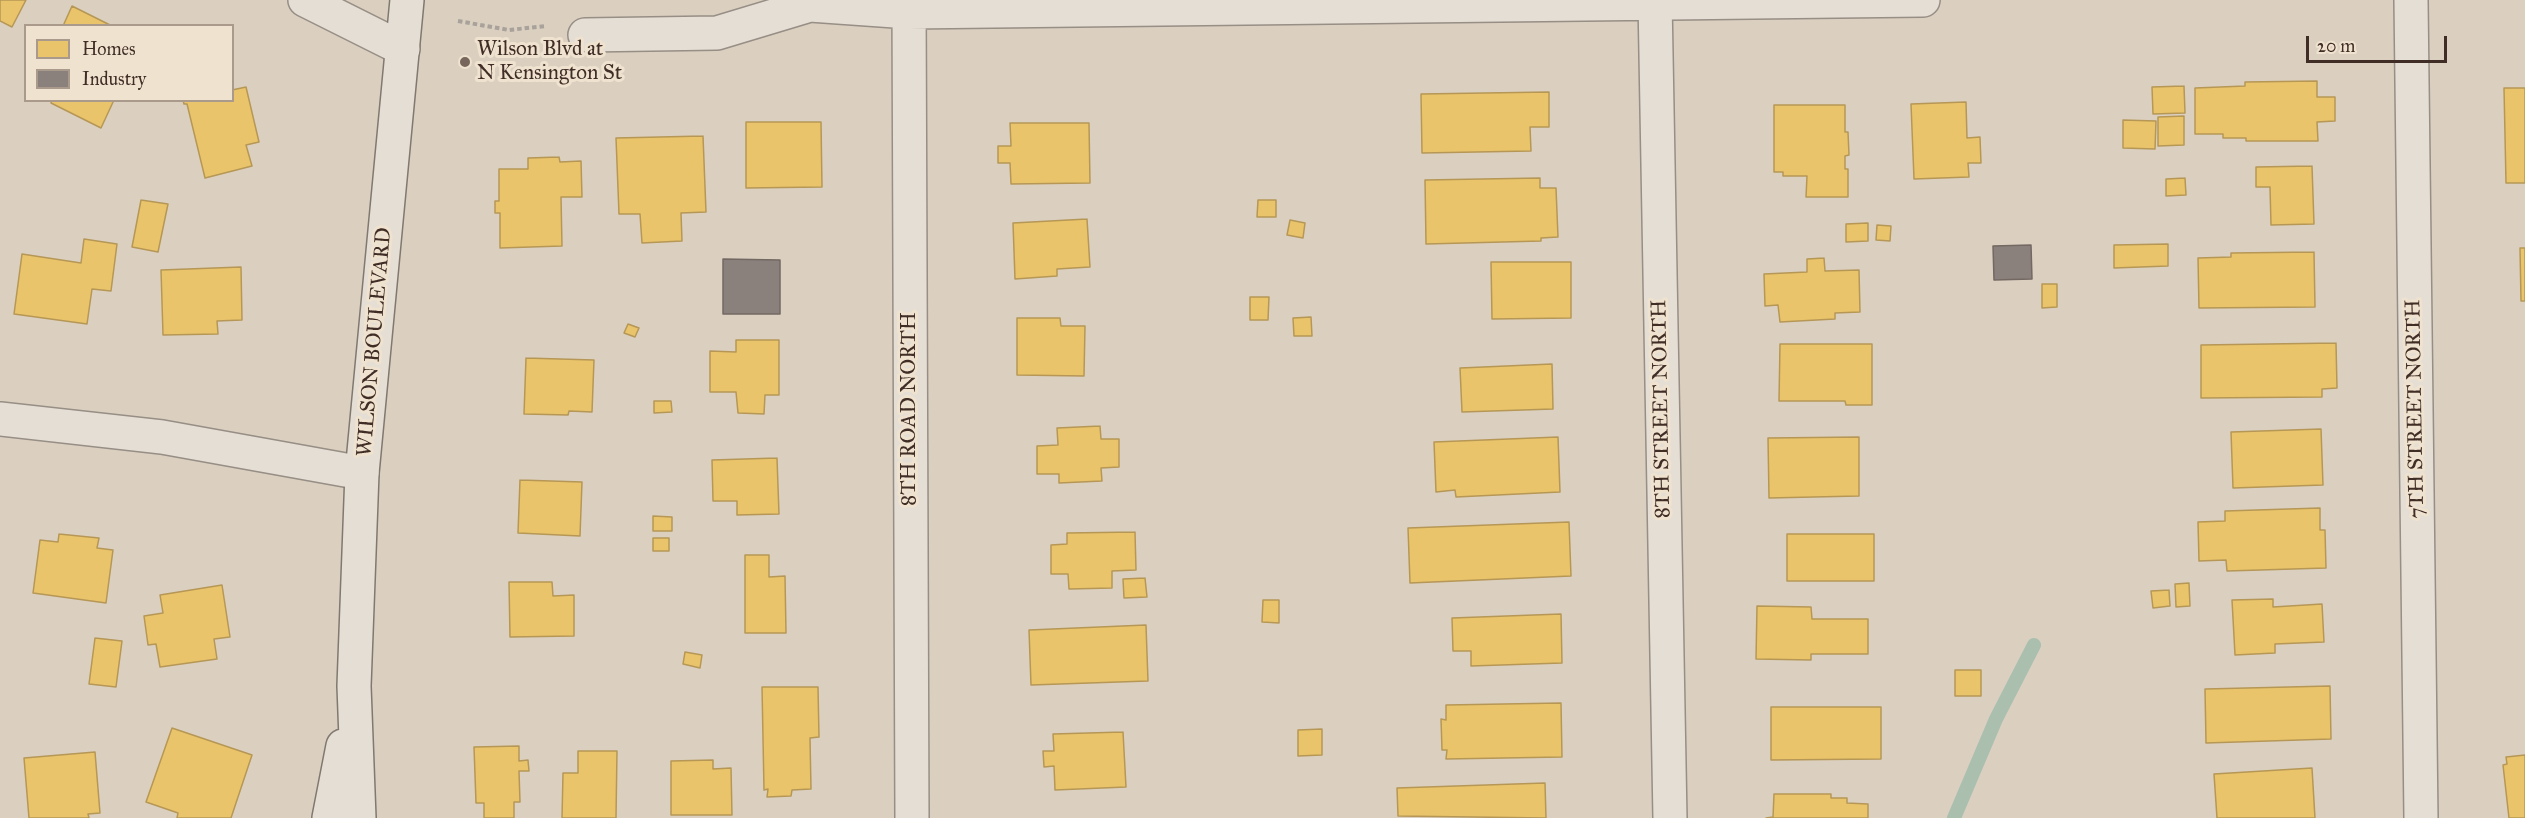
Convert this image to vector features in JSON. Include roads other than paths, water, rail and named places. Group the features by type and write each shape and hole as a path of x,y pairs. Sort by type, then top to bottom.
{"street":[{"path":"305,0 403,49"},
{"name":"WILSON BOULEVARD","path":"359,818 354,686 362,473 407,0"},
{"path":"585,35 717,33 810,5 1923,0"},
{"name":"7TH STREET NORTH","path":"2411,0 2421,818"},
{"name":"8TH STREET NORTH","path":"1655,2 1670,818"},
{"name":"8TH ROAD NORTH","path":"909,6 912,818"},
{"path":"0,418 162,437 362,473"},
{"name":"WILSON BOULEVARD","path":"329,818 354,686"}],"waterway":[{"path":"1954,818 1996,719 2034,645"}],"place":[{"name":"Wilson Blvd at N Kensington St","path":"465,62"}]}
